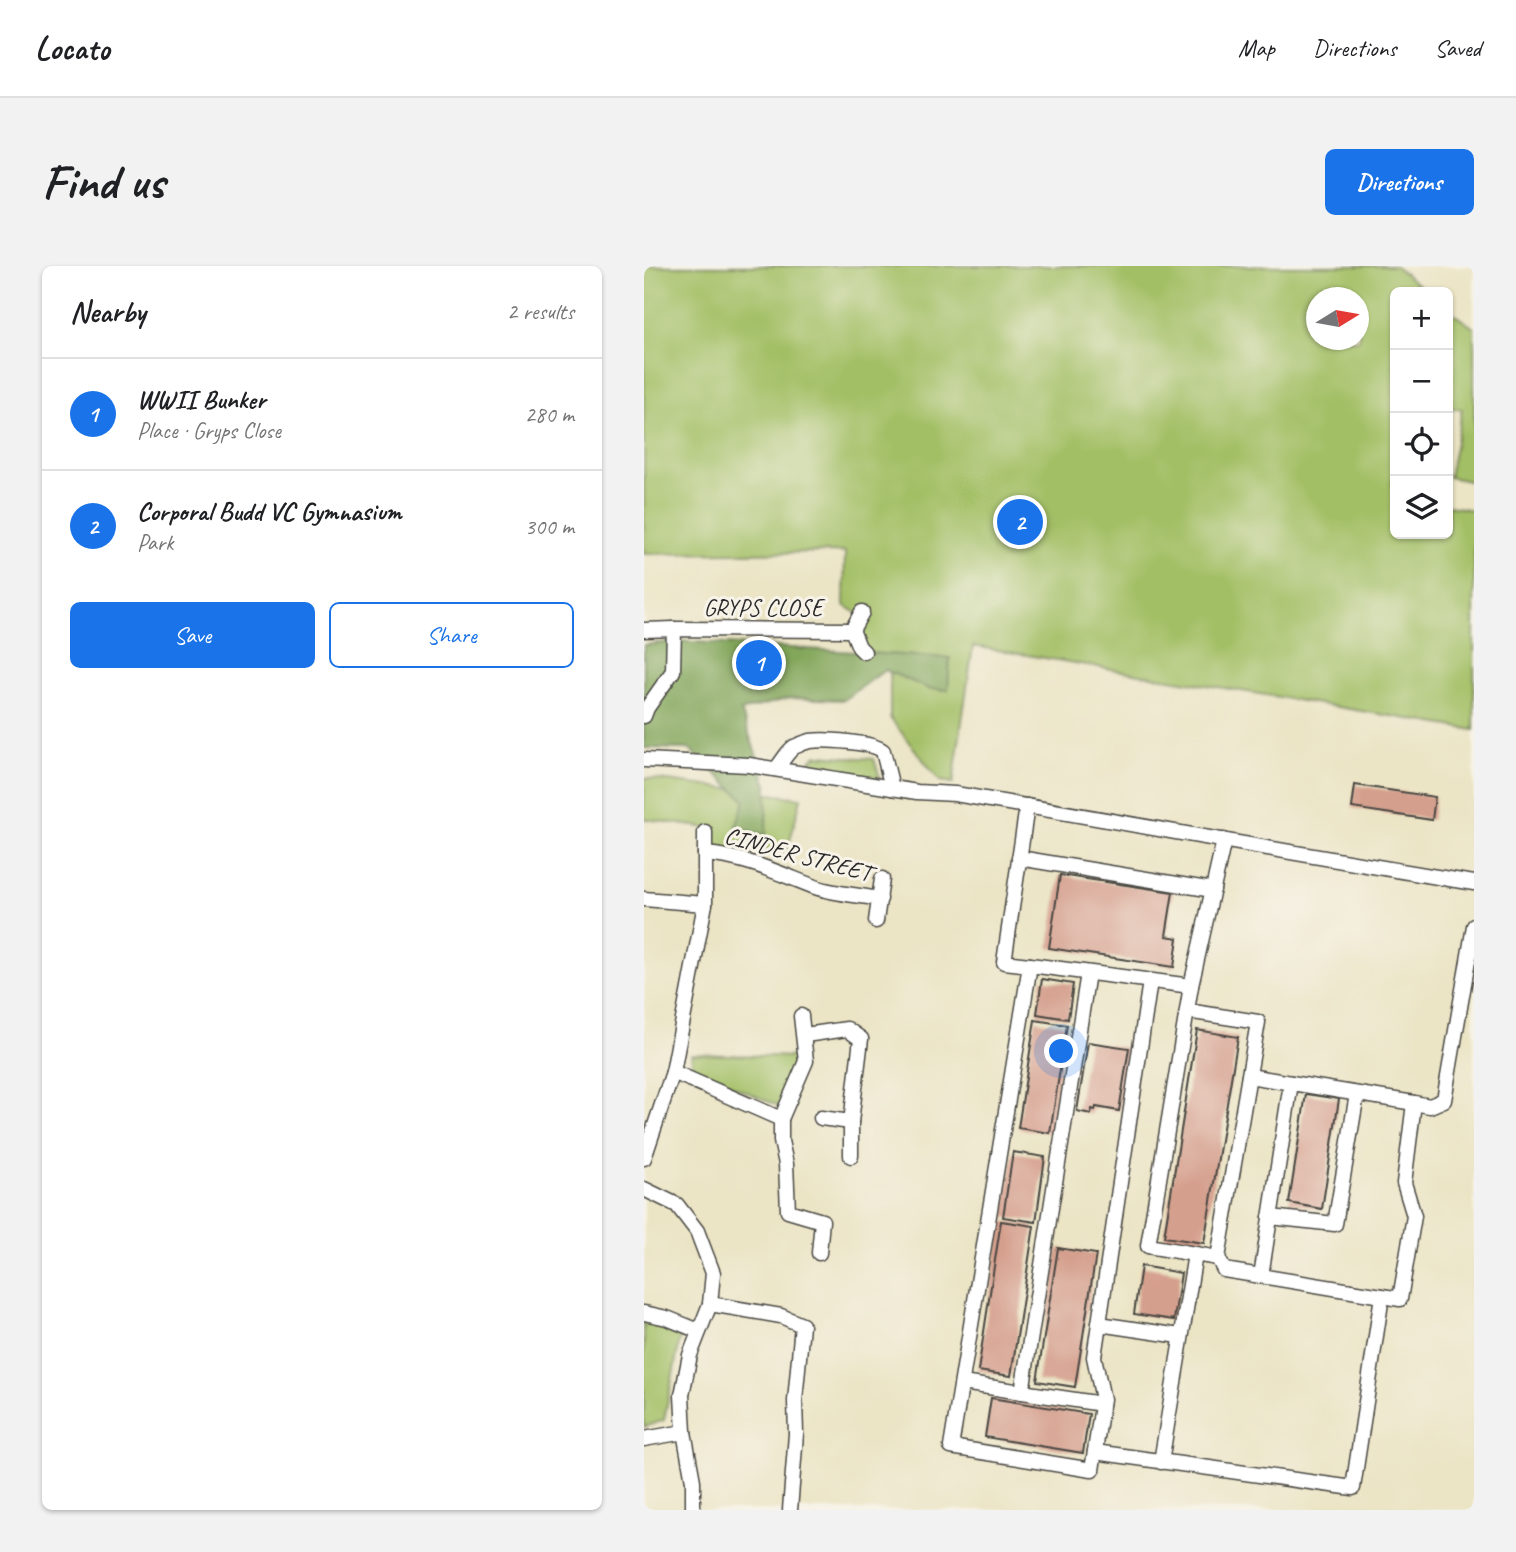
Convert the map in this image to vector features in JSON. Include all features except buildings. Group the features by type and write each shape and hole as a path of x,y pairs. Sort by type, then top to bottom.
{"street":[{"name":"GRYPS CLOSE","path":"852,630 862,611"},
{"name":"GRYPS CLOSE","path":"644,716 673,671 674,629"},
{"name":"GRYPS CLOSE","path":"644,630 852,630"},
{"name":"GRYPS CLOSE","path":"852,630 864,652"},
{"path":"776,769 790,751 808,741 831,740 878,747 883,751 892,788"},
{"path":"649,760 749,765 892,788 955,794 1474,883"},
{"path":"1027,806 1004,962 1191,986"},
{"path":"644,1158 673,1072 705,904 705,832"},
{"path":"1218,1258 1148,1246 1191,986 1224,840"},
{"name":"CINDER STREET","path":"705,854 725,855 760,864 818,888 880,899"},
{"path":"1019,858 1213,890"},
{"name":"CINDER STREET","path":"876,921 882,879"},
{"path":"644,900 705,904"},
{"path":"1249,1076 1430,1105 1444,1100 1474,926"},
{"path":"1030,965 951,1447 1092,1470 1102,1404 1094,1357 1150,981"},
{"path":"1022,1392 1088,973"},
{"path":"1187,1011 1258,1022 1218,1258 1224,1269 1400,1299 1414,1216 1404,1182 1414,1103"},
{"path":"801,1016 806,1061 781,1119 780,1142 786,1164 788,1211 829,1221 819,1253"},
{"path":"805,1035 847,1029 861,1039 851,1122 851,1156"},
{"path":"673,1072 781,1119"},
{"path":"1261,1276 1291,1083"},
{"path":"1270,1217 1335,1224 1357,1094"},
{"path":"821,1118 851,1122"},
{"path":"644,1189 677,1205 697,1231 713,1273 710,1304 690,1355 682,1395 684,1432 693,1481 693,1510"},
{"path":"1161,1462 1195,1254"},
{"path":"1095,1452 1353,1488 1382,1296"},
{"path":"710,1304 780,1316 802,1325 790,1510"},
{"path":"644,1313 667,1318 699,1331"},
{"path":"1099,1324 1180,1336"},
{"path":"962,1383 1102,1404"},
{"path":"644,1439 684,1432"}],"green space":[{"path":"644,266 1395,266 1421,287 1390,287 1390,539 1453,539 1453,507 1474,510 1474,730 973,646 953,783 940,781 890,718 890,659 863,651 856,640 862,616 844,605 845,552 644,554"},
{"path":"1453,313 1474,328 1474,482 1453,478 1453,456 1462,410 1453,408"},
{"path":"678,641 950,658 948,690 929,689 885,670 844,700 790,698 741,711 767,785 766,835 736,827 745,800 689,749 644,748 644,645"},
{"path":"817,755 874,759 880,778 847,774 809,762"},
{"path":"644,778 801,798 787,852 714,850 708,828 644,819"},
{"path":"691,1054 798,1057 783,1108 693,1068"},
{"path":"644,1313 682,1329 664,1420 644,1427"}],"place":[{"name":"Corporal Budd VC Gymnasium","path":"1020,522"},
{"name":"WWII Bunker","path":"759,663"}]}
